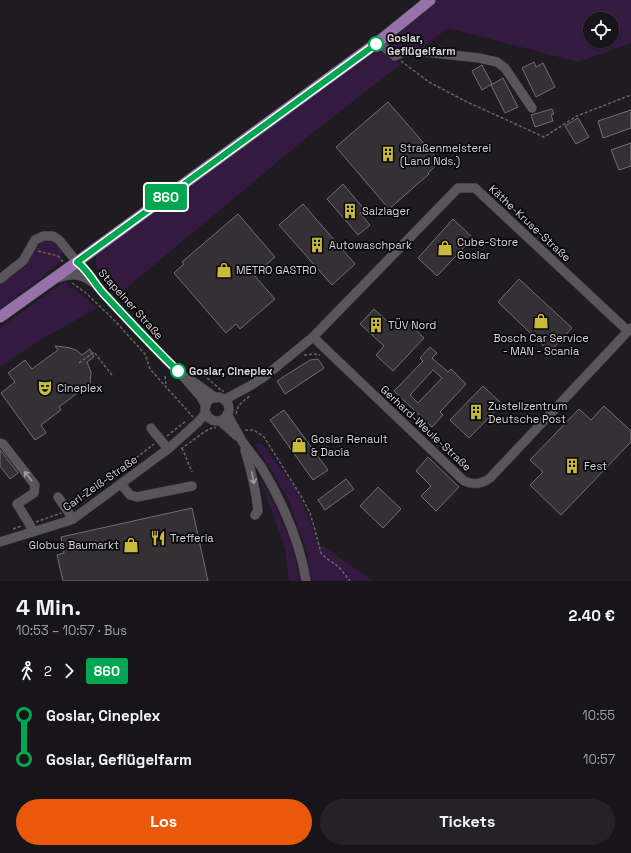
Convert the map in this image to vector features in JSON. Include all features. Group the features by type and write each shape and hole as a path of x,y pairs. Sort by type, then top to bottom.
{"main road":[{"path":"0,317 53,280 72,269 193,176 378,42 430,0"}],"street":[{"path":"378,42 395,56 404,52 424,52 479,58 497,62 505,68 532,108"},
{"name":"Käthe-Kruse-Straße","path":"313,337 458,188 475,188 630,330"},
{"path":"0,279 23,261 35,240 39,237 48,235 57,238 64,245 72,269 97,286"},
{"name":"Stapelner Straße","path":"72,269 82,266 97,286 201,397 207,413"},
{"name":"Stapelner Straße","path":"72,269 80,271 87,278"},
{"name":"Gerhard-Weule-Straße","path":"313,337 464,481 476,484 490,478 630,330"},
{"path":"224,405 238,395 242,390 252,389 267,374 313,337"},
{"name":"Stapelner Straße","path":"181,374 224,405 240,438 261,467 281,504 297,543 306,581"},
{"path":"210,400 224,405 226,417 220,421 213,421 207,413 210,400"},
{"name":"Carl-Zeiß-Straße","path":"184,436 190,429 195,418 207,413"},
{"name":"Carl-Zeiß-Straße","path":"0,542 31,528 73,519 184,436 193,431 207,413"},
{"name":"Stapelner Straße","path":"220,421 240,438"},
{"path":"151,428 168,449"},
{"path":"240,438 252,473 257,498 258,511 255,515"},
{"path":"0,443 3,444 35,485 34,493 18,504 31,528"},
{"path":"120,484 130,495 137,497 192,486"},
{"path":"58,497 73,519"}],"path":[{"path":"395,56 429,82 465,101 544,137 577,116 631,95"},
{"path":"31,249 58,256 72,269 71,283 86,293 115,321 145,354 150,369 195,418"},
{"path":"79,363 94,352 112,375"},
{"path":"300,358 305,355 315,354 325,356 329,352"},
{"path":"196,368 222,391 234,391 243,401 252,389"},
{"path":"165,376 166,387"},
{"path":"7,531 31,528 60,514 186,421"},
{"path":"240,438 244,431 248,430 254,430 264,437 302,496 310,513 321,553 339,567 350,581"},
{"path":"182,448 192,472"}],"shaded area":[{"path":"438,0 631,0 631,43 619,47 619,12 583,12 583,48 617,48 578,62 448,28 420,49 397,51 388,45 408,24"},
{"path":"380,49 384,50 401,64 311,134 118,295 96,266 96,257 99,252 375,51"},
{"path":"44,240 53,242 61,250 62,257 58,264 0,310 0,284 24,267 38,245"},
{"path":"67,281 67,285 97,308 35,343 0,367 0,328 59,285"},
{"path":"259,443 263,445 294,486 312,526 318,544 373,581 312,581 306,549 288,499 255,444"},
{"path":"260,478 275,505 293,547 300,581 289,581 285,548"}],"building":[{"path":"534,62 536,67 543,63 555,87 536,97 522,68"},
{"path":"482,65 492,84 482,90 472,71"},
{"path":"503,78 518,107 505,113 491,85"},
{"name":"Straßenmeisterei (Land Nds.)","path":"388,102 440,162 428,173 429,174 389,209 336,147"},
{"path":"552,109 554,114 551,115 553,121 535,127 531,115"},
{"path":"631,110 631,128 603,138 598,121"},
{"path":"578,118 589,137 576,144 565,126"},
{"path":"631,143 631,166 619,170 611,150"},
{"name":"Salzlager","path":"343,184 364,209 360,213 370,225 358,235 327,199"},
{"name":"Autowaschpark","path":"303,204 355,264 332,285 279,225"},
{"name":"METRO GASTRO","path":"238,214 275,257 254,275 275,299 240,329 236,324 226,333 174,273 184,264 182,262"},
{"name":"Cube-Store Goslar","path":"453,219 473,238 437,276 418,258"},
{"name":"Bosch Car Service - MAN - Scania","path":"519,279 572,328 550,352 498,302"},
{"path":"374,309 398,331 407,322 424,338 393,371 376,355 384,346 360,324"},
{"name":"Cineplex","path":"55,346 76,350 82,355 90,349 94,357 87,362 91,372 90,384 86,390 84,388 59,407 61,410 41,425 46,433 35,440 1,393 15,382 8,373 25,360 32,369 58,350"},
{"path":"430,347 437,353 432,358 448,372 451,369 466,384 440,412 443,415 432,427 394,391 423,361 420,358","holes":["433,370 442,378 418,403 410,395"]},
{"path":"318,359 324,368 285,394 277,381 310,360"},
{"name":"Zustellzentrum Deutsche Post","path":"483,386 502,404 469,438 450,420"},
{"name":"Fest","path":"604,406 631,431 631,442 561,515 530,485 543,472 530,460 579,409 591,420"},
{"name":"Goslar Renault & Dacia","path":"284,410 328,470 313,480 270,420"},
{"path":"0,450 18,473 10,479 0,466"},
{"path":"428,457 459,487 436,511 421,496 431,486 416,471"},
{"path":"346,479 354,489 325,510 318,500"},
{"path":"378,487 401,509 383,528 360,506"},
{"name":"Globus Baumarkt","path":"192,508 208,581 63,581 57,555 64,553 61,537"}],"bus line":[{"name":"860","path":"178,371 119,310 77,262 376,44"}],"place":[{"name":"Goslar, Geflügelfarm","path":"376,44"},
{"name":"Straßenmeisterei (Land Nds.)","path":"388,154"},
{"name":"Salzlager","path":"350,211"},
{"name":"Autowaschpark","path":"317,245"},
{"name":"Cube-Store Goslar","path":"445,248"},
{"name":"METRO GASTRO","path":"224,270"},
{"name":"Bosch Car Service - MAN - Scania","path":"541,321"},
{"name":"TÜV Nord","path":"376,325"},
{"name":"Goslar, Cineplex","path":"178,371"},
{"name":"Cineplex","path":"45,388"},
{"name":"Zustellzentrum Deutsche Post","path":"476,412"},
{"name":"Goslar Renault & Dacia","path":"299,445"},
{"name":"Fest","path":"572,466"},
{"name":"Trefferia","path":"158,538"},
{"name":"Globus Baumarkt","path":"131,545"}]}
